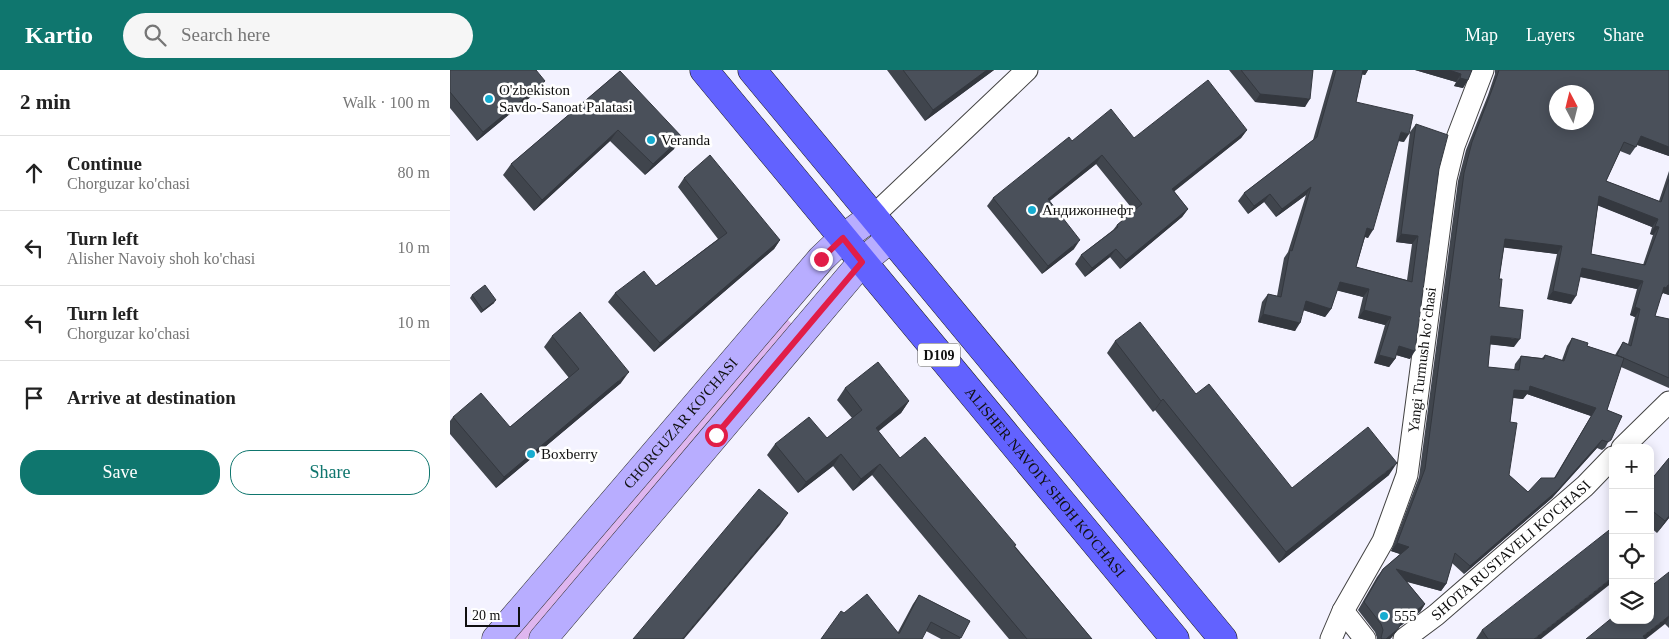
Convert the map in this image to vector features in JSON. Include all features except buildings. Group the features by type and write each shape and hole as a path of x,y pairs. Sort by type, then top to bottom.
{"main road":[{"name":"ALISHER NAVOIY SHOH KO'CHASI","path":"704,70 1175,639"},
{"name":"D109","path":"752,70 1223,639"},
{"name":"CHORGUZAR KO'CHASI","path":"496,639 821,259 843,238 873,216"},
{"path":"543,639 862,262 891,238"}],"street":[{"path":"873,216 1027,70"},
{"name":"Yangi Turmush koʻchasi","path":"1331,639 1343,611 1383,541 1407,476 1446,179 1454,146 1483,70"},
{"path":"1626,444 1669,402"},
{"name":"SHOTA RUSTAVELI KO'CHASI","path":"1404,639 1436,615 1578,493 1609,461"},
{"path":"1343,611 1365,639"}],"shaded area":[{"path":"784,316 795,327 527,639 504,639"}],"place":[{"name":"O'zbekiston Savdo-Sanoat Palatasi","path":"489,99"},
{"name":"Veranda","path":"651,140"},
{"name":"Андижоннефт","path":"1032,210"},
{"name":"Boxberry","path":"531,454"},
{"name":"555","path":"1384,616"}],"route":[{"path":"716,435 862,262 843,238 821,259"}]}
